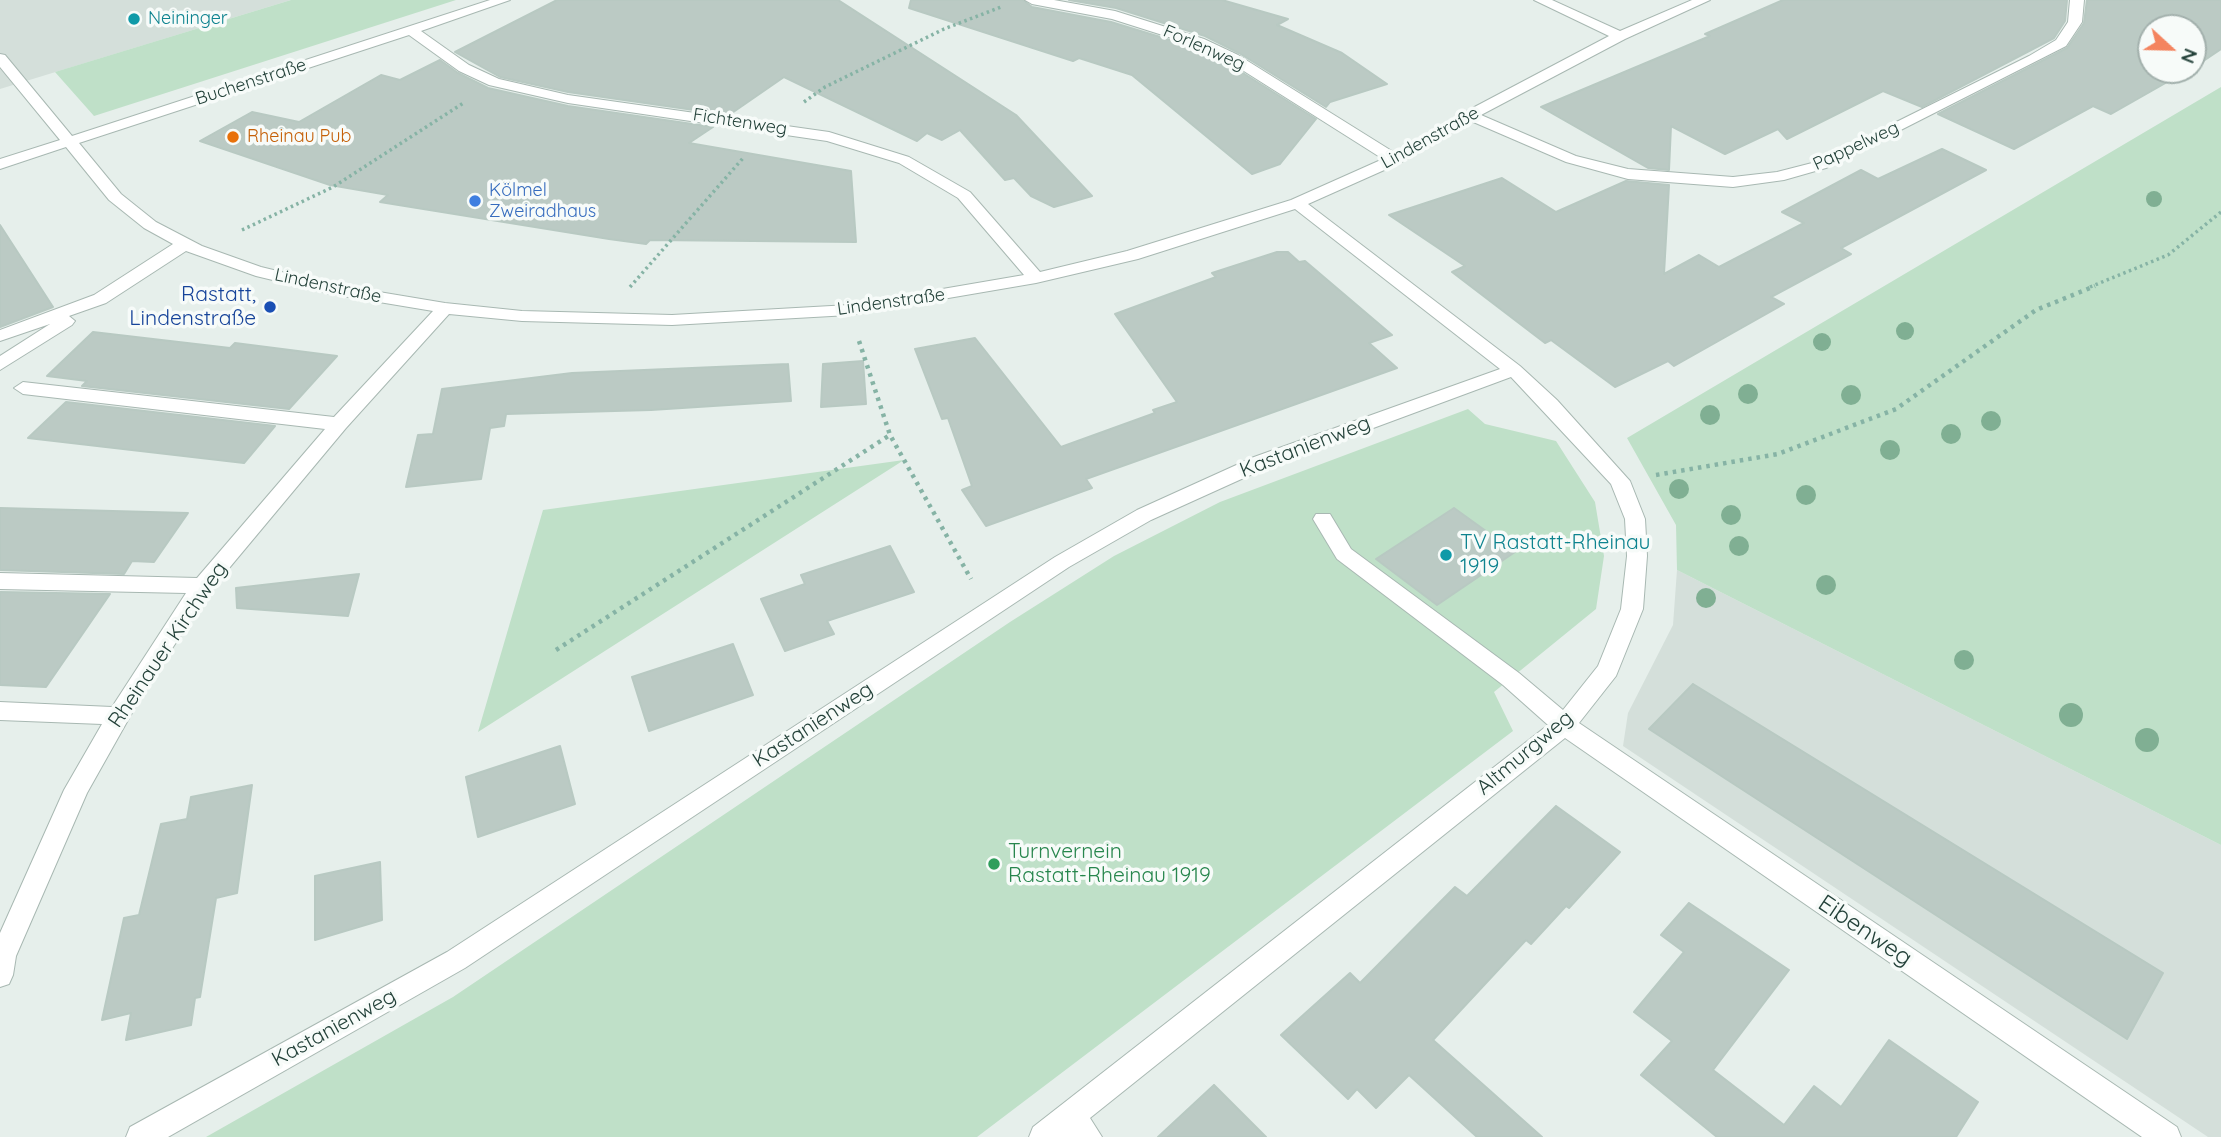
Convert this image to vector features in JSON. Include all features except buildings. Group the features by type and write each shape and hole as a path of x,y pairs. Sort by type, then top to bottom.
{"street":[{"name":"Buchenstraße","path":"0,164 503,0"},
{"name":"Forlenweg","path":"1032,0 1115,15 1199,42 1233,58 1395,160"},
{"path":"1541,0 1620,36"},
{"name":"Lindenstraße","path":"2,63 115,197 150,225 190,248 256,271 331,289 445,308 602,319 745,317 849,310 1036,278 1132,256 1297,203 1395,160 1470,115 1620,36 1703,0"},
{"name":"Pappelweg","path":"1470,115 1515,137 1571,159 1628,174 1733,182 1778,177 1821,165 2034,59 2061,43 2075,22 2077,0"},
{"name":"Fichtenweg","path":"410,30 464,68 494,82 568,99 770,127 867,147 938,177 982,212 1036,278"},
{"name":"Altmurgweg","path":"1043,1137 1079,1127 1564,725 1608,670 1632,609 1637,556 1635,519 1620,481 1550,404 1514,370 1297,203"},
{"path":"0,364 100,299 190,248"},
{"path":"0,335 100,299"},
{"name":"Rheinauer Kirchweg","path":"1,963 76,790 118,716 202,586 339,424 445,308"},
{"name":"Kastanienweg","path":"140,1137 456,960 1062,562 1144,515 1261,461 1514,370"},
{"path":"23,388 339,424"},
{"name":"Eibenweg","path":"1323,519 1344,554 1511,679 1564,725 2167,1137"},
{"path":"0,582 202,586"},
{"path":"0,711 118,716"}],"path":[{"path":"602,319 770,127 825,87 944,29 1007,5"},
{"path":"190,248 333,187 494,82"},
{"path":"1620,481 1778,454 1896,409 2036,310 2168,255 2221,212"},
{"path":"849,310 890,435 989,610"},
{"path":"556,650 890,435"}],"shaded area":[{"path":"0,0 291,0 0,89"},
{"path":"1677,570 2221,845 2221,1137 2208,1137 1623,746 1628,713 1673,625"}],"green space":[{"path":"291,0 456,0 94,116 55,72"},
{"path":"2221,87 2221,845 1677,570 1676,525 1627,438"},
{"name":"Turnvernein Rastatt-Rheinau 1919","path":"1468,409 1485,424 1556,441 1595,502 1604,556 1596,609 1494,692 1513,731 977,1137 206,1137 453,997 1010,622 1114,556 1220,502"},
{"path":"904,460 478,732 543,510"}],"place":[{"name":"Neininger","path":"134,19"},
{"name":"Rheinau Pub","path":"233,137"},
{"name":"Kölmel Zweiradhaus","path":"475,201"},
{"name":"Rastatt, Lindenstraße","path":"270,307"},
{"name":"TV Rastatt-Rheinau 1919","path":"1446,555"},
{"name":"Turnvernein Rastatt-Rheinau 1919","path":"994,864"}]}
